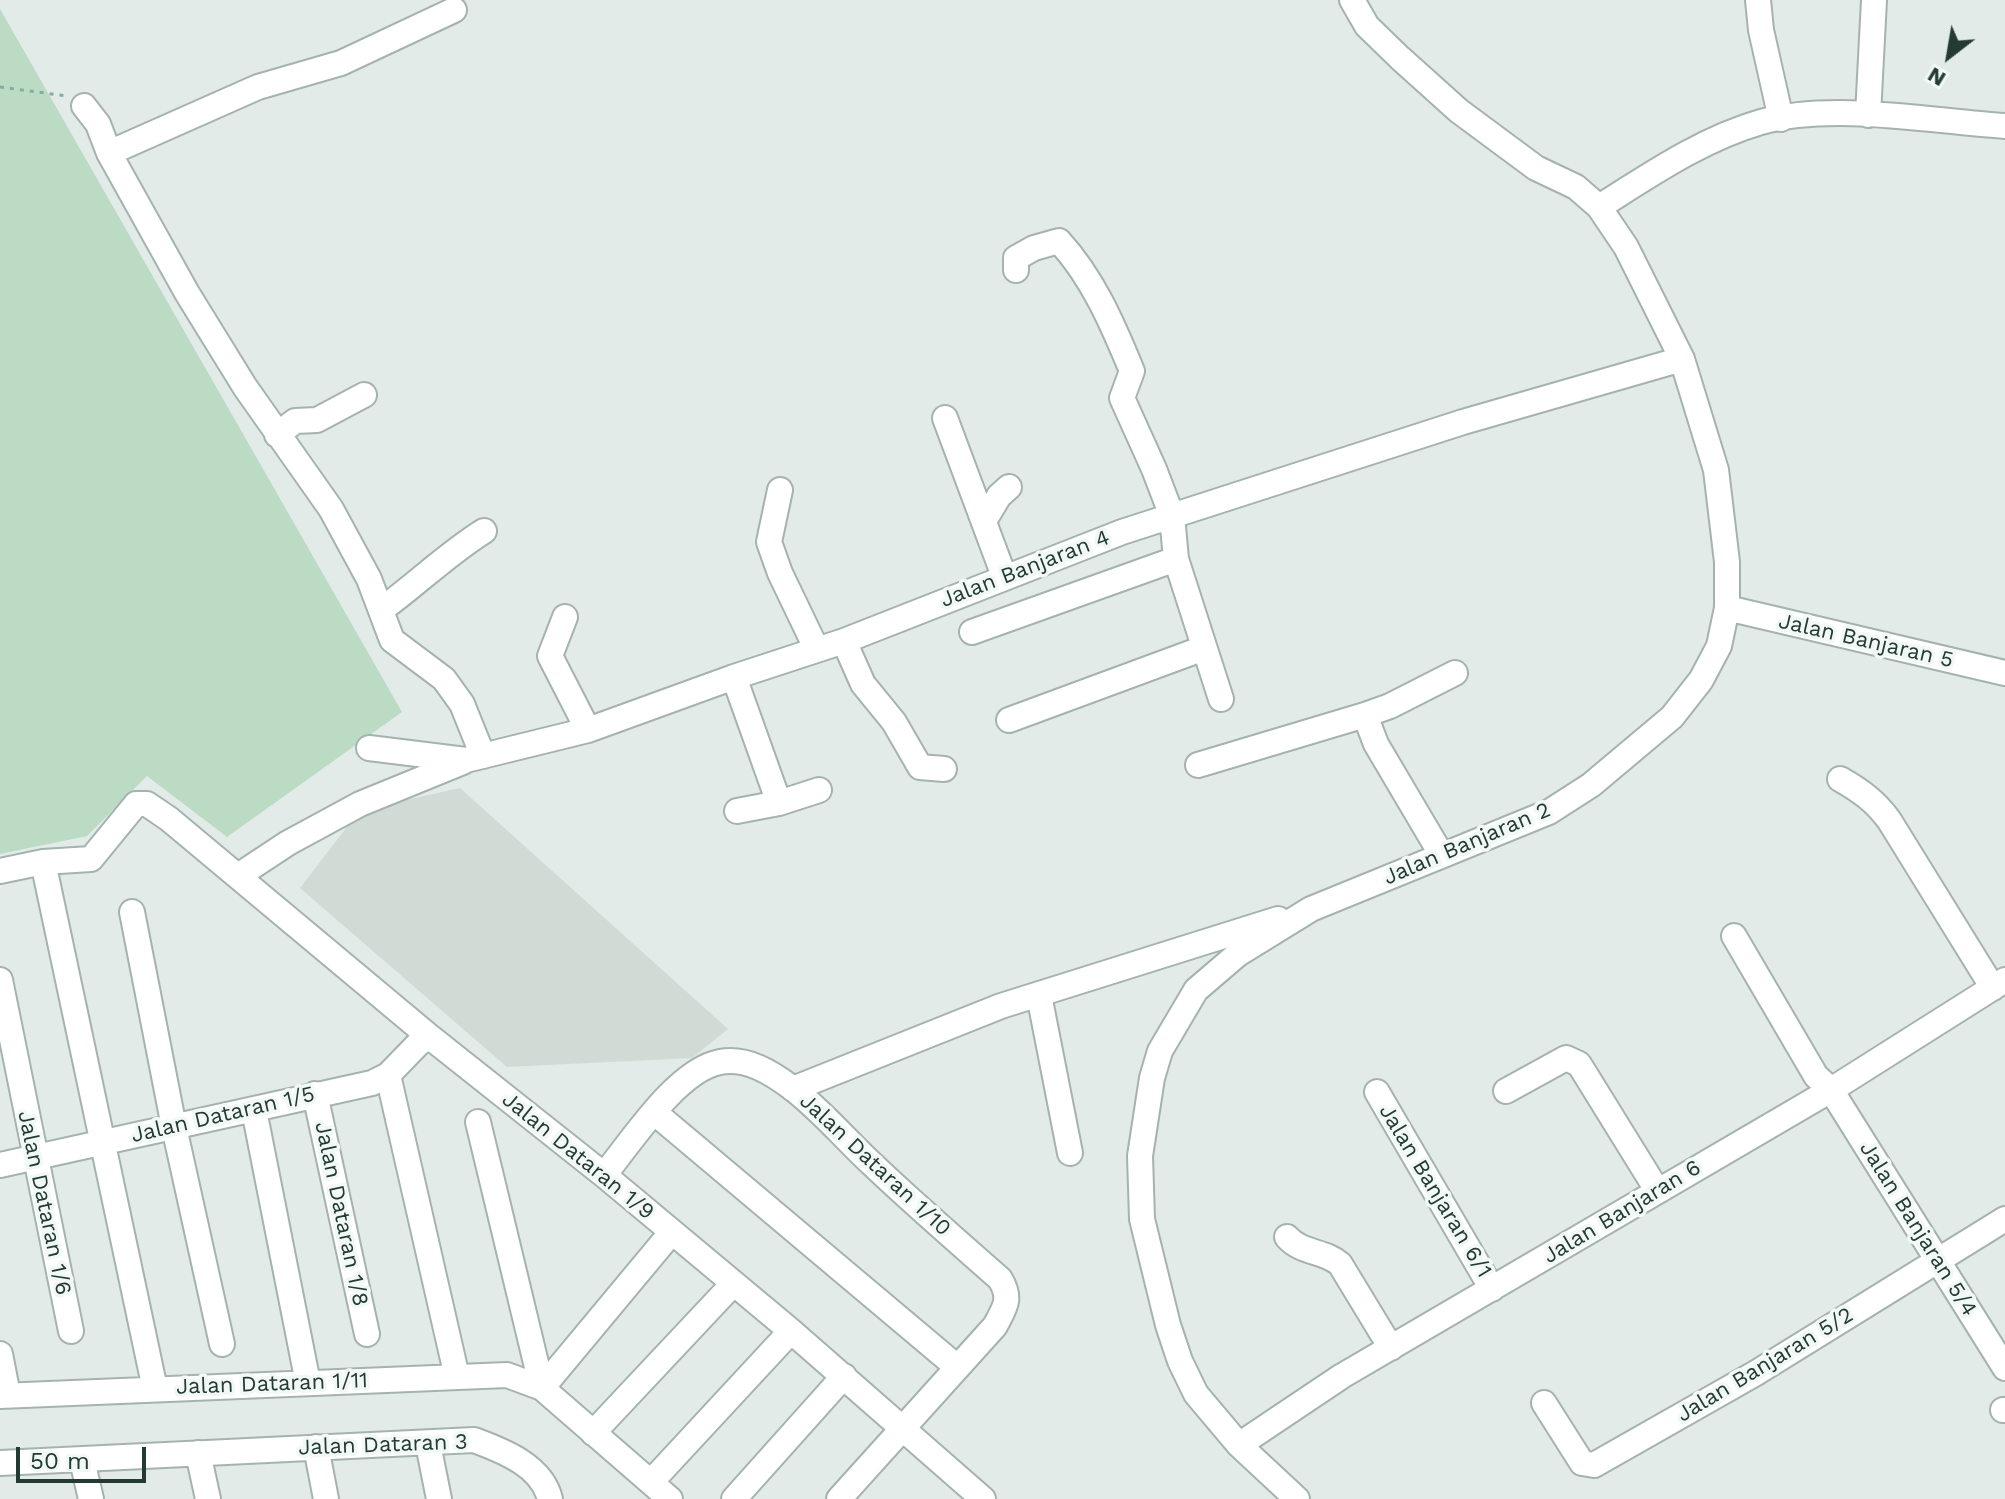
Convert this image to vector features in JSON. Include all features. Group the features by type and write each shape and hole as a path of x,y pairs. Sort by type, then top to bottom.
{"street":[{"name":"Jalan Banjaran 2","path":"1297,1499 1239,1445 1196,1394 1180,1361 1168,1325 1142,1219 1140,1156 1152,1078 1160,1051 1196,990 1238,954 1311,909 1549,812 1591,785 1672,717 1701,680 1719,646 1727,608 1727,562 1716,470 1682,359 1626,247 1599,207 1576,187 1536,168 1459,111 1367,26 1352,0"},
{"path":"1758,0 1761,30 1781,119"},
{"path":"1868,115 1874,0"},
{"path":"109,153 258,87 341,63 454,10"},
{"path":"84,106 98,124 109,153 187,293 277,435 331,509 369,579 392,640 444,679 462,704 475,758 360,804 288,843 238,876"},
{"path":"1599,207 1687,152 1762,122 1839,112 2005,126"},
{"path":"1016,270 1016,258 1034,248 1059,241 1078,262 1112,322 1132,371 1122,398 1172,516 1176,559 1221,699"},
{"name":"Jalan Banjaran 4","path":"369,748 475,758 588,730 844,641 1004,576 1172,516 1463,422 1682,359"},
{"path":"277,435 295,421 317,420 364,395"},
{"path":"945,418 1004,576"},
{"path":"984,521 999,496 1009,487"},
{"path":"780,490 769,542 780,573 817,650"},
{"path":"381,610 413,587 450,552 484,531"},
{"path":"972,632 1176,559"},
{"name":"Jalan Banjaran 5","path":"1727,608 2005,673"},
{"path":"565,617 550,656 588,730"},
{"path":"844,641 863,684 894,722 920,767 944,769"},
{"path":"1009,720 1204,648"},
{"path":"1198,765 1365,715 1390,706 1455,673"},
{"path":"734,677 779,803"},
{"path":"1365,715 1376,744 1441,854"},
{"path":"1840,779 1865,793 1883,812 1999,984"},
{"path":"737,811 779,803 819,790"},
{"name":"Jalan Dataran 1/9","path":"43,862 91,859 136,804 147,804 169,819 430,1037 604,1175 844,1376 983,1499"},
{"path":"0,871 43,862 155,1389"},
{"path":"793,1089 1001,1006 1311,909"},
{"path":"132,912 174,1127 222,1344"},
{"name":"Jalan Banjaran 5/4","path":"1734,936 1816,1076 1831,1090 2005,1368"},
{"name":"Jalan Dataran 1/6","path":"0,980 71,1331"},
{"name":"Jalan Banjaran 6","path":"1239,1445 1342,1376 1831,1090 1999,984"},
{"path":"1039,995 1070,1153"},
{"name":"Jalan Dataran 1/5","path":"0,1165 372,1083 388,1075 419,1043 430,1037"},
{"path":"1506,1091 1566,1058 1579,1064 1657,1190"},
{"name":"Jalan Dataran 1/10","path":"604,1175 679,1083 700,1069 719,1062 741,1060 793,1089 1000,1279 1007,1291 1006,1306 995,1326 839,1499"},
{"path":"388,1075 457,1377"},
{"name":"Jalan Banjaran 6/1","path":"1377,1092 1492,1289"},
{"name":"Jalan Dataran 1/8","path":"315,1094 367,1334"},
{"path":"254,1110 308,1383"},
{"path":"655,1113 957,1367"},
{"path":"478,1122 542,1388 670,1499"},
{"name":"Jalan Banjaran 5/2","path":"1544,1403 1582,1463 1594,1465 1756,1373 2005,1219"},
{"path":"542,1388 671,1233"},
{"path":"1287,1237 1305,1251 1332,1257 1340,1264 1391,1348"},
{"path":"593,1433 733,1284"},
{"path":"651,1482 791,1331"},
{"path":"0,1354 4,1396"},
{"name":"Jalan Dataran 1/11","path":"4,1396 507,1375 542,1388"},
{"path":"734,1499 844,1376"},
{"name":"Jalan Dataran 3","path":"0,1463 474,1440 503,1451 527,1467 546,1484 550,1499"},
{"path":"428,1444 439,1499"},
{"path":"316,1447 326,1499"},
{"path":"198,1453 208,1499"},
{"path":"82,1460 91,1499"}],"path":[{"path":"0,87 66,96 84,106"}],"shaded area":[{"path":"460,788 728,1029 692,1058 507,1067 300,888 360,810"}],"green space":[{"path":"0,9 402,712 227,837 147,776 87,836 0,854"}]}
